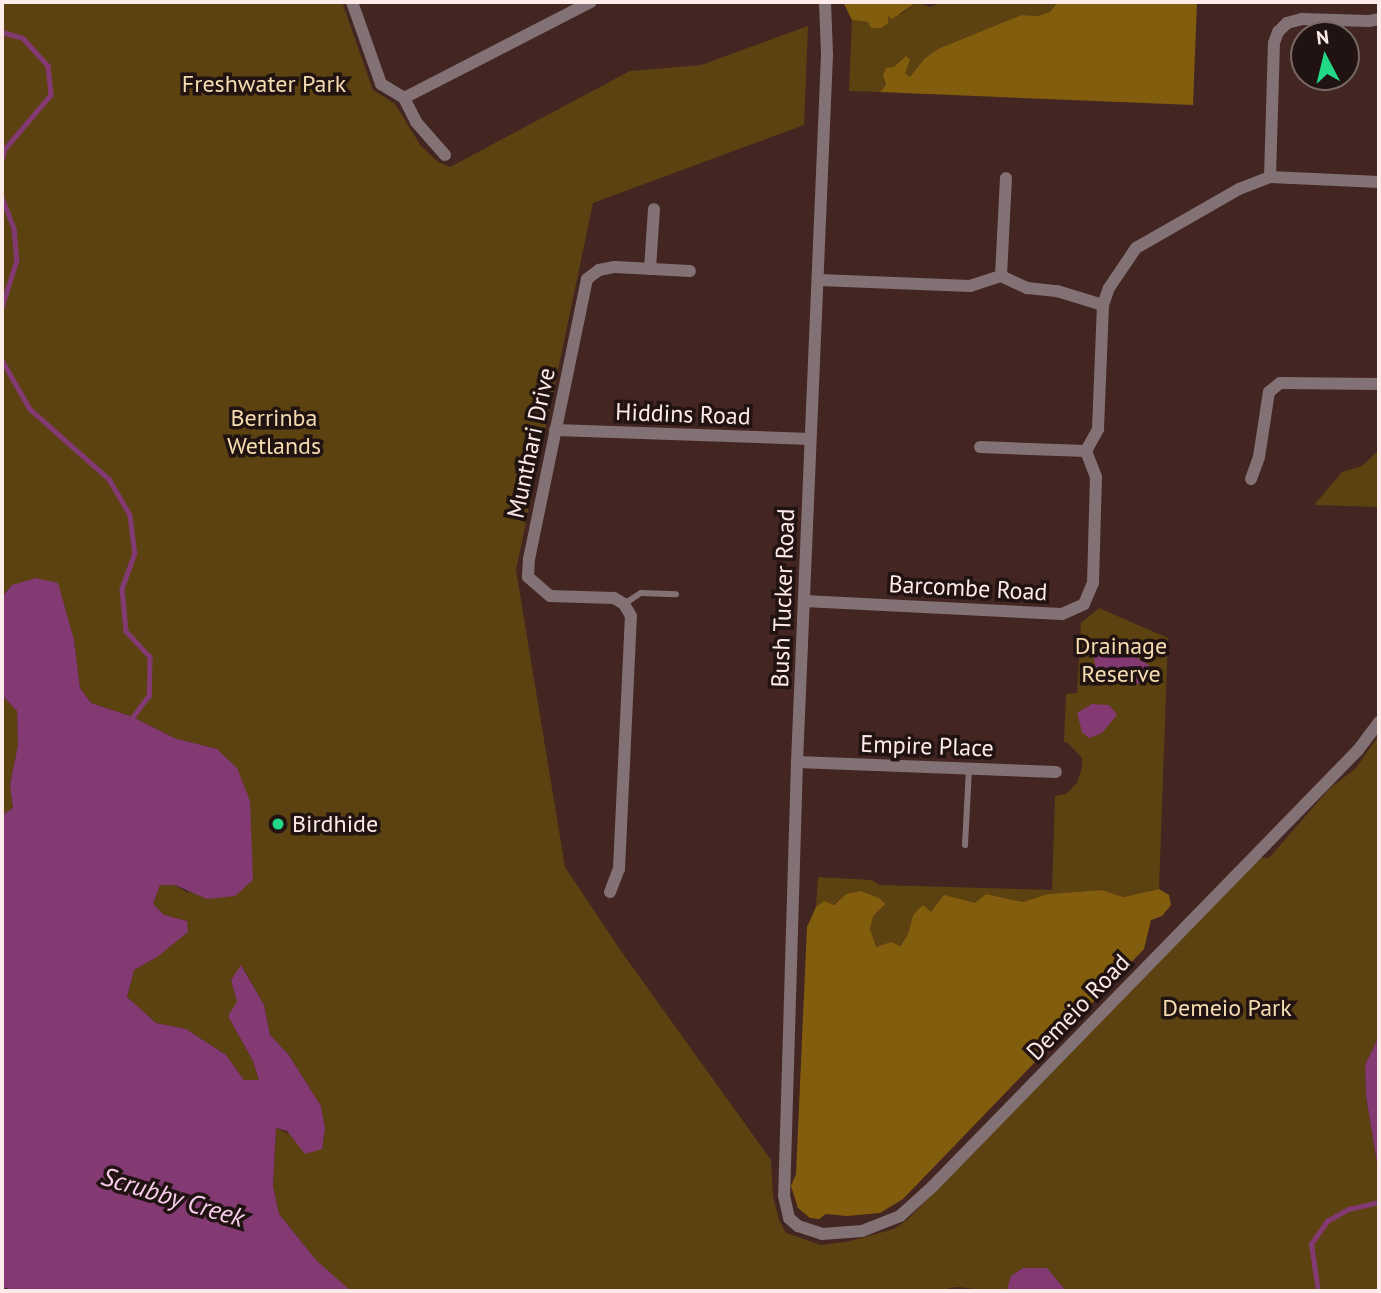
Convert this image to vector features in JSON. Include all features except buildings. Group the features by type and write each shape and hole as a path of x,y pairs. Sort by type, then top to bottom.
{"street":[{"path":"352,2 382,84 404,98 423,132 445,155"},
{"path":"404,98 591,2"},
{"name":"Bush Tucker Road","path":"784,1196 797,762 827,55 825,2"},
{"path":"1270,177 1275,43 1278,32 1287,23 1302,19 1379,19"},
{"path":"980,447 1086,451 1098,429 1104,305 1109,288 1136,248 1239,189 1270,177 1379,182"},
{"path":"1001,276 1006,178"},
{"path":"650,269 654,209"},
{"name":"Munthari Drive","path":"624,604 614,598 550,596 527,577 555,430 587,279 599,270 615,267 690,271"},
{"path":"819,279 970,286 1001,276 1027,288 1057,291 1104,305"},
{"path":"1251,479 1259,457 1269,392 1280,383 1379,384"},
{"name":"Hiddins Road","path":"555,430 810,439"},
{"name":"Barcombe Road","path":"804,601 1062,614 1084,604 1093,583 1096,477 1086,451"},
{"path":"610,892 619,869 620,856 631,616 624,604"},
{"name":"Demeio Road","path":"784,1196 789,1218 798,1226 822,1234 862,1231 900,1216 932,1187 1358,750 1379,722"},
{"name":"Empire Place","path":"797,762 1056,772"}],"lane":[{"name":"Munthari Drive","path":"624,604 641,593 676,594"},
{"path":"965,845 969,769"}],"green space":[{"name":"Berrinba Wetlands","path":"2,2 342,2 373,90 395,104 421,146 438,162 450,167 630,71 701,65 808,26 804,125 593,203 516,570 565,867 621,951 771,1160 773,1196 779,1220 786,1233 821,1245 846,1242 894,1229 908,1219 1260,858 1269,858 1329,789 1356,768 1379,735 1379,1036 1365,1065 1366,1096 1379,1175 1379,1291 1066,1291 1047,1268 1023,1268 1011,1276 1008,1289 995,1291 957,1287 935,1291 351,1291 342,1285 316,1260 279,1214 273,1186 276,1128 322,1149 325,1129 321,1106 288,1054 270,1035 264,1005 242,966 231,980 238,1003 228,1016 253,1061 259,1080 244,1080 226,1055 186,1029 156,1023 127,997 134,970 157,957 187,921 164,915 153,904 160,885 175,885 188,893 217,749 174,738 133,717 91,703 80,688 74,640 12,585 2,597"},
{"path":"917,2 930,7 944,2 1058,2 1050,12 1037,16 1022,15 924,59 910,77 905,73 900,61 880,92 849,91 852,20 868,22 903,13"},
{"path":"1379,450 1379,507 1314,505 1342,472 1362,466"},
{"name":"Drainage Reserve","path":"1099,608 1168,638 1159,889 1123,897 1102,890 1048,894 1023,902 986,894 975,904 960,901 931,912 913,915 908,934 899,946 875,947 870,929 872,916 846,894 833,905 824,901 816,907 818,877 871,880 880,885 1052,890 1055,796 1066,794 1077,783 1082,767 1082,758 1064,742 1066,694 1077,693 1081,623"},
{"path":"2,695 17,711 18,745 10,785 13,808 2,815"}],"shaded area":[{"path":"843,2 917,2 892,19 888,16 888,23 881,28 871,28 868,22 852,20"},
{"path":"1058,2 1197,2 1193,105 880,92 886,84 883,75 886,68 894,67 906,56 910,60 905,73 910,77 924,59 938,49 1022,15 1037,16 1050,12"},
{"path":"1159,889 1169,895 1171,905 1162,916 1151,920 1144,949 903,1199 880,1213 847,1216 826,1214 819,1219 810,1218 798,1208 791,1186 796,1174 807,927 816,907 824,901 834,905 846,894 861,891 879,898 885,904 873,916 870,929 876,947 891,942 900,946 908,934 913,915 923,905 931,912 944,895 975,903 986,894 1023,902 1048,894 1102,890 1123,897"}],"water":[{"path":"36,578 58,583 74,640 80,688 91,703 133,717 174,738 217,749 237,768 250,801 253,880 235,896 207,899 175,885 160,885 153,904 164,915 187,921 188,932 157,957 134,970 127,997 156,1023 186,1029 226,1055 244,1080 259,1080 253,1061 228,1016 237,1002 231,980 241,965 264,1005 270,1035 288,1054 321,1106 325,1129 322,1149 305,1154 287,1131 276,1128 273,1186 279,1214 316,1260 351,1291 16,1291 2,1287 2,815 13,808 10,785 18,745 17,711 2,695 2,597 12,585"},
{"path":"1128,652 1149,665 1145,682 1102,682 1097,678 1093,653"},
{"path":"1092,704 1109,705 1117,715 1102,733 1089,738 1082,732 1077,713"},
{"path":"1379,1036 1379,1175 1366,1096 1365,1065"},
{"path":"1023,1268 1047,1268 1066,1291 995,1291 1007,1289 1011,1276"}],"waterway":[{"path":"2,32 23,38 48,66 51,95 5,149 2,160"},
{"path":"2,197 14,228 17,260 2,308"},
{"path":"2,360 30,409 109,479 130,515 135,553 122,589 126,631 150,657 149,696 133,717"},
{"name":"Scrubby Creek","path":"1318,1291 1311,1244 1327,1221 1349,1209 1379,1202"}],"place":[{"name":"Birdhide","path":"278,824"}],"park label":[{"name":"Freshwater Park","path":"264,84"},
{"name":"Demeio Park","path":"1227,1008"}]}
